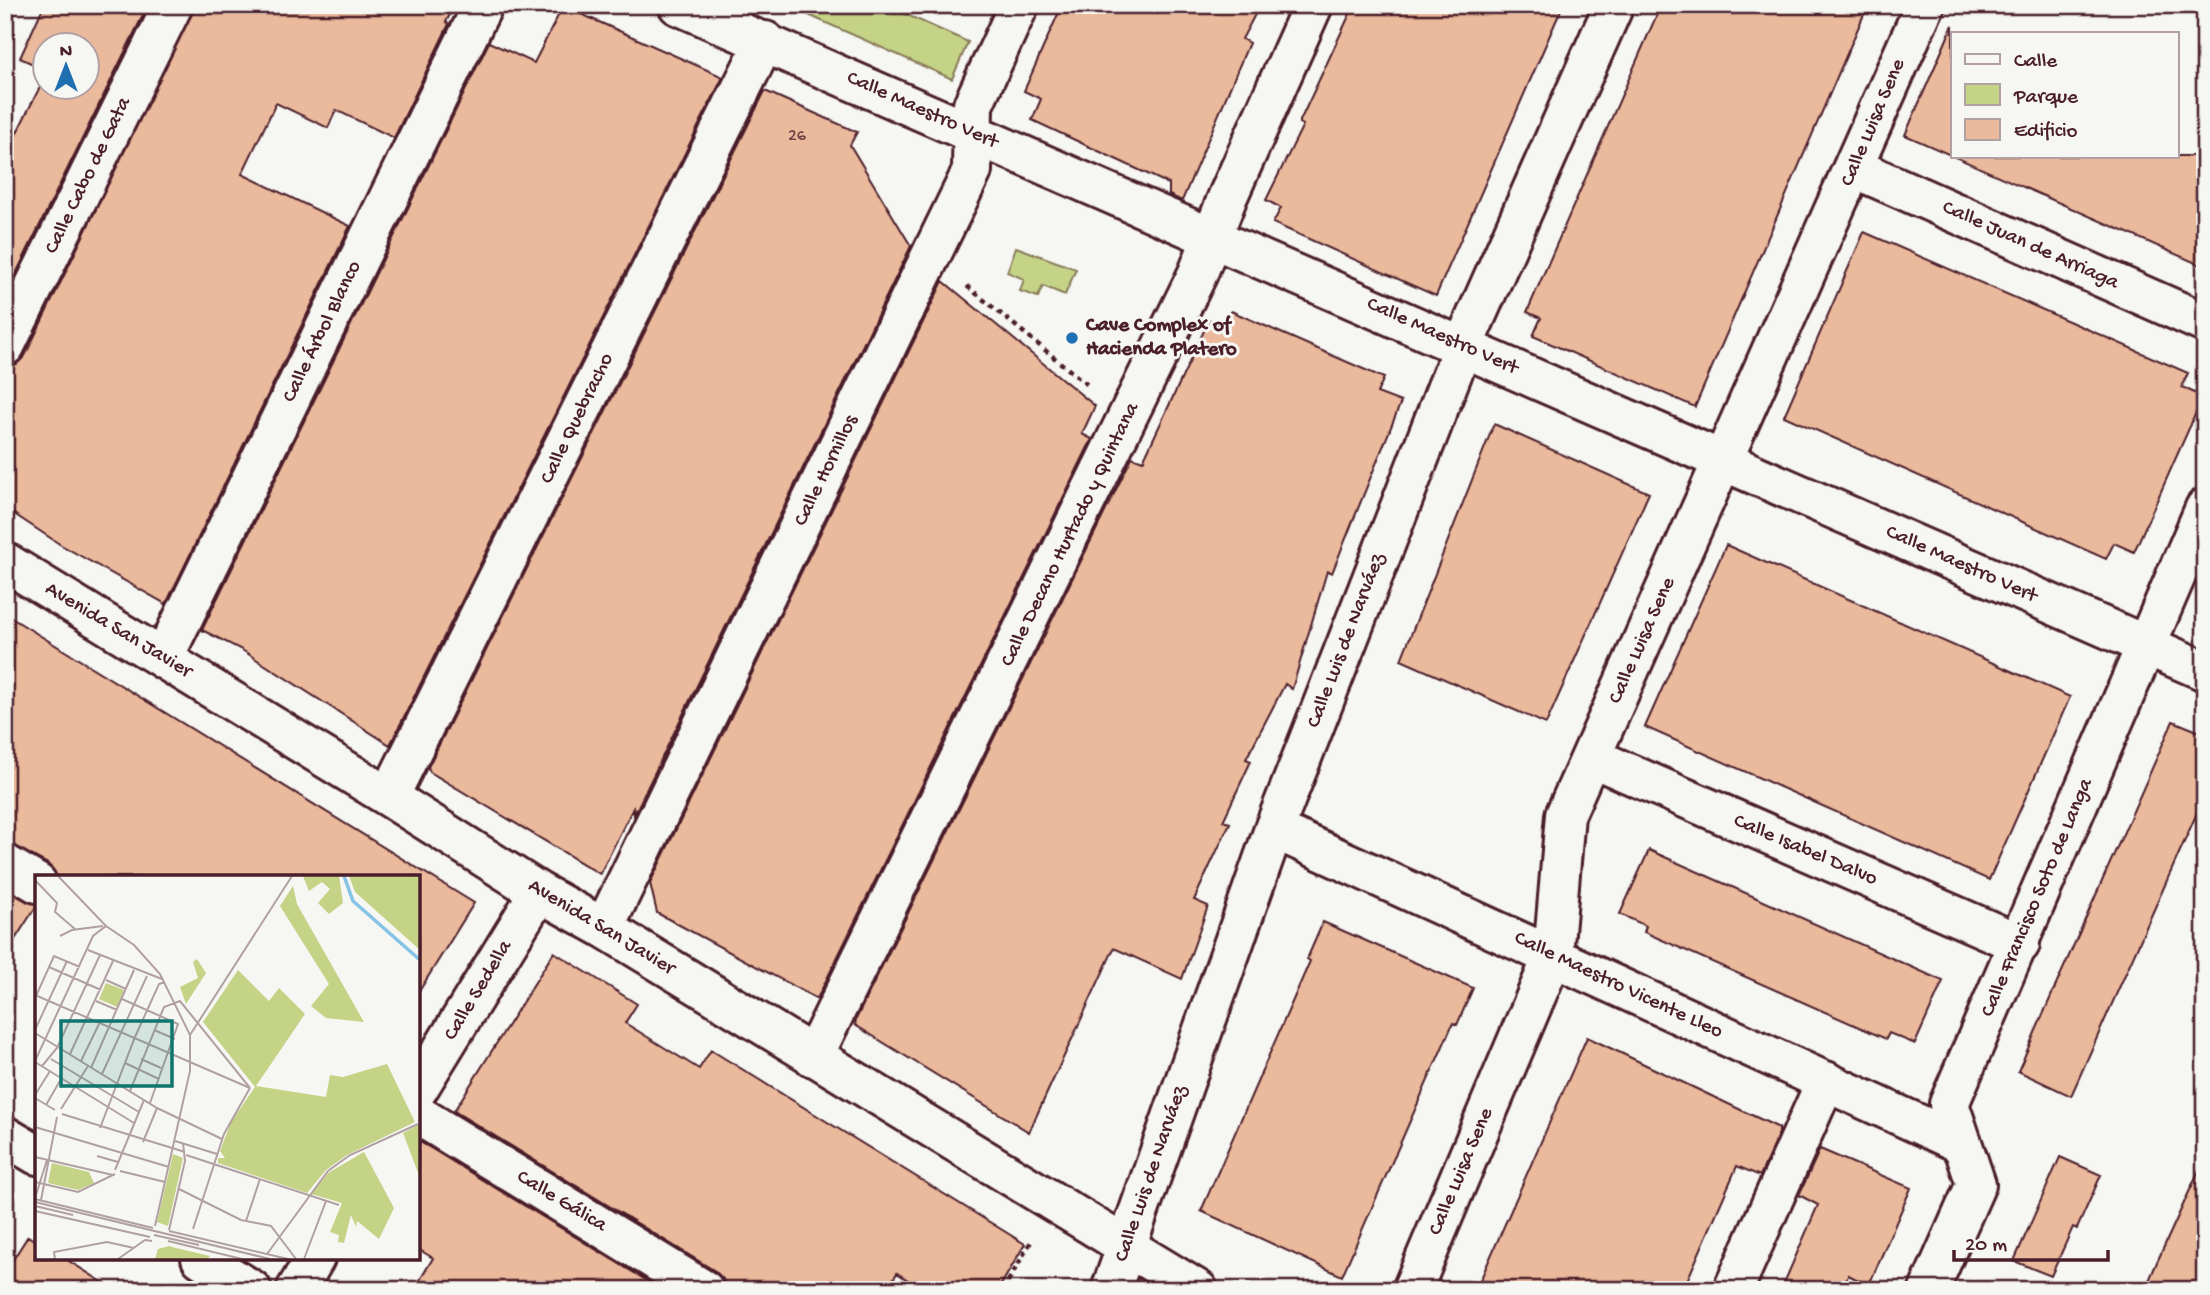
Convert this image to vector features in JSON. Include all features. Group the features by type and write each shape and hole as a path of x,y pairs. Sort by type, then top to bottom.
{"street":[{"name":"Calle Cabo de Gata","path":"5,346 173,5"},
{"name":"Calle Árbol Blanco","path":"163,659 483,5"},
{"name":"Calle Maestro Vert","path":"678,5 2205,671"},
{"name":"Calle Hornillos","path":"604,928 972,171 973,105 1019,5"},
{"name":"Calle Decano Hurtado y Quintana","path":"813,1057 1129,419 1198,273 1313,5"},
{"name":"Calle Luis de Narváez","path":"1111,1290 1274,829 1463,346 1614,5"},
{"name":"Calle Luisa Sene","path":"1412,1290 1553,956 1565,815 1925,5"},
{"name":"Calle Quebracho","path":"389,797 765,41"},
{"name":"Calle Juan de Arriaga","path":"1854,168 2205,323"},
{"name":"Calle Francisco Soto de Langa","path":"1929,1290 1976,1184 1949,1104 2205,508"},
{"name":"Avenida San Javier","path":"5,562 389,797 538,892 604,928 1198,1290"},
{"name":"Calle Isabel Dalvo","path":"1591,757 2020,944"},
{"name":"Calle Maestro Vicente Lleo","path":"1274,829 1962,1144"},
{"path":"5,864 35,882"},
{"name":"Calle Sedella","path":"420,1086 538,892"},
{"path":"1733,1290 1826,1081"},
{"name":"Calle Gálica","path":"420,1116 704,1290"},
{"path":"204,1260 252,1290"},
{"path":"296,1290 314,1260"}],"path":[{"path":"934,250 950,271 1129,419"},
{"path":"1003,1290 1054,1203"}],"green space":[{"path":"786,5 815,5 828,11 831,5 885,5 968,42 952,79"},
{"path":"1016,247 1076,269 1065,295 1043,286 1038,297 1020,291 1024,279 1007,272"}],"building":[{"path":"44,5 148,5 102,99 102,32 32,32 32,64 20,58"},
{"path":"195,5 455,5 446,22 449,24 394,138 336,110 328,128 276,103 242,174 350,226 166,604 61,545 5,508 5,368 17,364 25,356"},
{"path":"1062,5 1260,5 1242,39 1249,43 1182,201 1169,195 1169,184 1032,120 1041,99 1024,91"},
{"path":"1354,5 1563,5 1436,296 1273,223 1281,208 1266,200 1303,125 1299,123"},
{"path":"1661,5 1868,5 1695,407 1533,336 1541,318 1527,312"},
{"path":"563,6 723,77 390,745 242,650 202,630 489,42 534,63"},
{"path":"1953,25 1951,155 1905,135"},
{"path":"765,91 857,132 850,145 911,246 634,815 633,808 600,874 430,772 428,767"},
{"path":"32,102 100,102 5,296 5,156"},
{"path":"2205,156 2205,267 1957,158"},
{"path":"1864,232 2188,373 2182,387 2203,397 2134,552 2114,543 2106,559 1784,416"},
{"path":"943,281 1095,406 1082,434 1092,439 817,999 657,913 650,883"},
{"path":"1231,311 1384,378 1377,393 1401,402 1332,573 1327,571 1292,689 1285,684 1246,759 1251,761 1223,821 1230,823 1194,900 1208,906 1182,979 1114,948 1029,1132 855,1025 856,1019 1132,457 1143,461 1209,320 1224,326"},
{"path":"1494,424 1649,493 1546,724 1401,660"},
{"path":"1726,545 2070,697 1989,880 1645,727"},
{"path":"5,614 474,903 420,990 420,875 56,875 48,864 5,842"},
{"path":"2173,721 2205,734 2205,795 2071,1096 2018,1071"},
{"path":"1649,850 1943,981 1915,1044 1889,1033 1886,1039 1644,932 1646,926 1620,914"},
{"path":"5,890 35,904 35,908 5,955"},
{"path":"1323,922 1473,988 1457,1025 1453,1023 1342,1276 1201,1211 1310,961 1307,959"},
{"path":"554,952 637,1004 625,1023 699,1069 711,1050 1025,1244 998,1290 923,1290 897,1273 887,1290 726,1290 723,1279 715,1271 454,1111"},
{"path":"1587,1037 1779,1128 1779,1133 1760,1176 1737,1166 1683,1290 1476,1290"},
{"path":"420,1142 662,1290 414,1290 433,1258 420,1250"},
{"path":"1820,1149 1911,1188 1869,1285 1848,1275 1843,1290 1781,1290 1818,1205 1799,1195"},
{"path":"2060,1157 2101,1175 2077,1229 2073,1227 2051,1276 2014,1261"},
{"path":"2205,1157 2205,1290 2145,1290 2157,1262"},
{"path":"28,1236 35,1241 35,1260 67,1260 115,1290 5,1290 5,1272"}],"place":[{"name":"Cave Complex of Hacienda Platero","path":"1072,338"}]}
